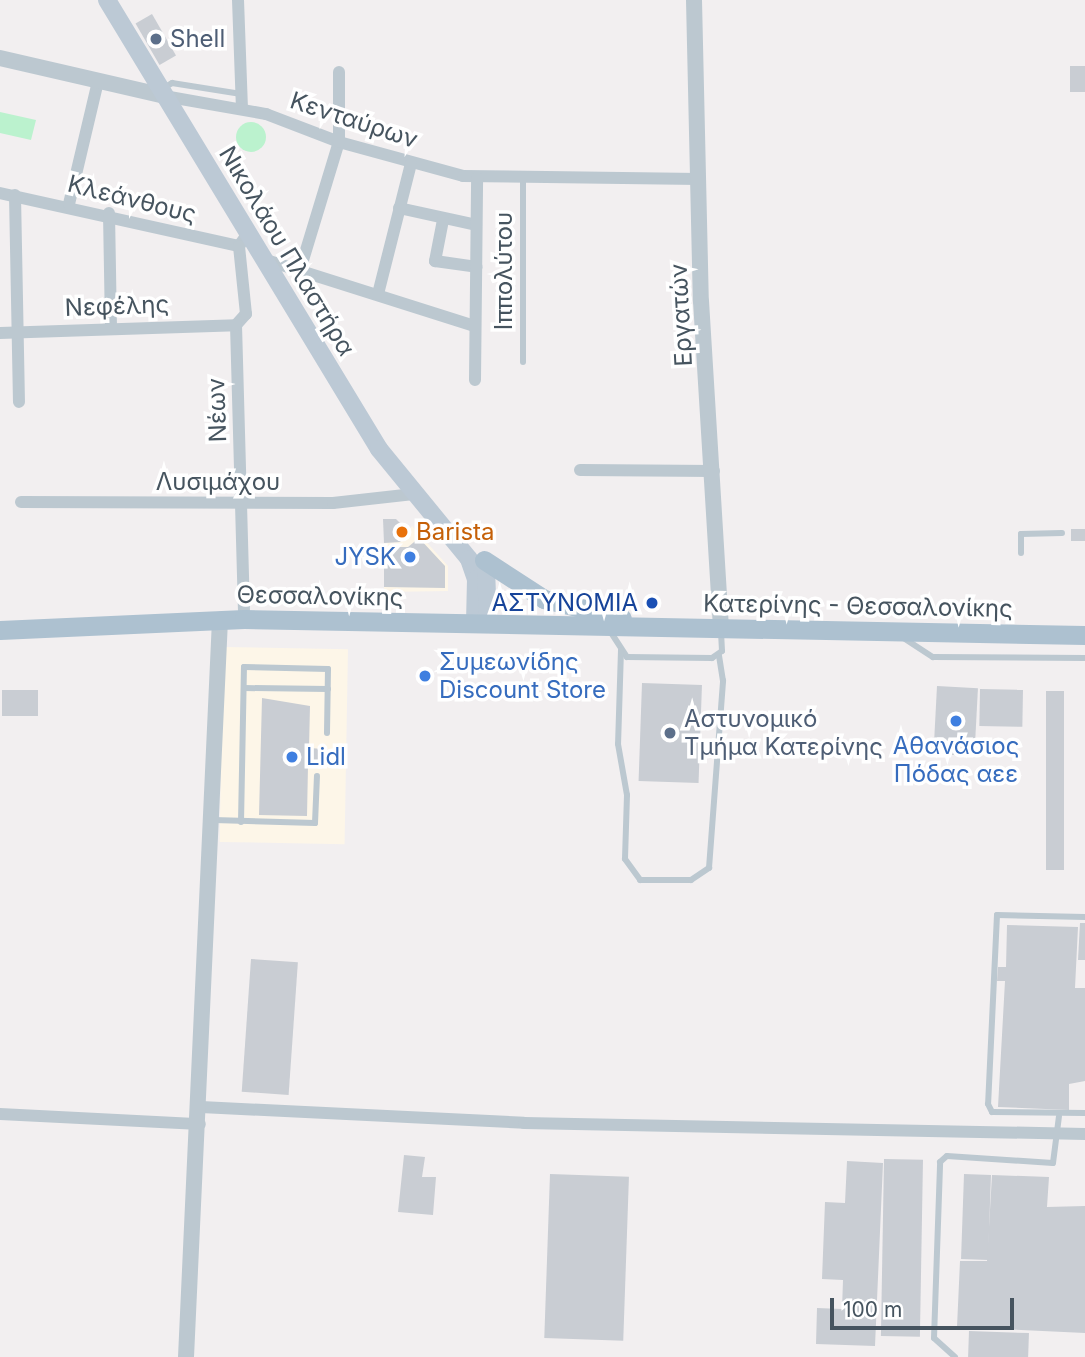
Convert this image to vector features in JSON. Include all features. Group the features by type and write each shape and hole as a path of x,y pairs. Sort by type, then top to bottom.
{"main road":[{"name":"Νικολάου Πλαστήρα","path":"107,0 243,239 263,259 413,494 474,569 482,623"},
{"name":"Νικολάου Πλαστήρα","path":"436,520 484,560"},
{"path":"482,623 484,560"},
{"path":"484,560 544,599 607,611 630,624"},
{"name":"Θεσσαλονίκης","path":"3,627 244,619 630,624"},
{"name":"Κατερίνης - Θεσσαλονίκης","path":"630,624 1085,635"}],"street":[{"path":"238,0 242,108"},
{"name":"Εργατών","path":"694,0 699,179 721,628"},
{"name":"Κενταύρων","path":"0,58 98,81 242,108 411,164 477,178 699,179"},
{"path":"300,270 339,142 339,72"},
{"path":"69,204 98,81"},
{"path":"378,295 411,164"},
{"path":"475,380 477,178"},
{"name":"Κλεάνθους","path":"0,193 243,239"},
{"path":"15,195 19,402"},
{"path":"398,208 443,220 476,225"},
{"path":"109,213 111,326"},
{"path":"443,220 435,261 477,267"},
{"name":"Νέων","path":"243,239 246,314 236,325 244,619"},
{"path":"263,259 474,326"},
{"name":"Νεφέλης","path":"0,332 111,326 236,325"},
{"path":"580,470 714,471"},
{"name":"Λυσιμάχου","path":"21,502 374,502 413,494"},
{"path":"186,1357 201,1107 220,620"},
{"path":"201,1107 524,1123 1085,1134"},
{"path":"0,1114 200,1124"}],"lane":[{"path":"162,93 172,83 241,94"},
{"name":"Ιππολύτου","path":"523,180 523,362"},
{"path":"1021,553 1020,534 1062,534"},
{"path":"596,624 610,632 628,657 719,655"},
{"path":"621,650 618,744 627,795 625,859 640,880 691,880 709,868 723,692 719,655 721,628"},
{"path":"895,632 933,657 1085,658"},
{"path":"241,822 244,667 328,669 327,733"},
{"path":"244,688 328,689"},
{"path":"214,820 315,823 317,776"},
{"path":"1085,917 1001,913 996,920 989,1109 1059,1116 1085,1112"},
{"path":"955,1357 933,1338 940,1162 947,1156 1053,1163 1059,1116"}],"shaded area":[{"name":"JYSK","path":"412,526 448,566 448,591 384,592 384,543 400,542"},
{"path":"223,647 348,649 345,844 220,842"}],"green space":[{"path":"0,112 36,120 31,140 0,133"},
{"path":"251,122 262,126 266,137 262,148 251,152 240,148 236,137 240,126"}],"building":[{"name":"Shell","path":"152,14 176,56 160,65 136,24"},
{"path":"1070,66 1085,66 1085,92 1070,92"},
{"path":"383,519 396,519 408,531 400,542 384,543"},
{"path":"1071,529 1085,529 1085,541 1071,541"},
{"name":"JYSK","path":"419,538 445,566 445,588 384,587 384,547 408,547"},
{"name":"Αστυνομικό Τμήμα Κατερίνης","path":"642,683 702,685 699,783 639,781"},
{"name":"Αθανάσιος Πόδας αεε","path":"937,686 978,688 974,756 933,754"},
{"path":"980,689 1023,690 1022,727 979,726"},
{"path":"2,690 38,690 38,716 2,716"},
{"path":"1046,691 1064,691 1064,870 1046,870"},
{"name":"Lidl","path":"262,698 310,706 309,748 324,749 324,766 308,766 307,816 259,815"},
{"path":"1080,923 1085,923 1085,960 1078,960"},
{"path":"1007,925 1078,927 1075,988 1085,988 1085,1081 1069,1084 1069,1110 998,1107 1005,981 997,981 998,967 1006,967"},
{"path":"251,959 298,962 289,1095 242,1092"},
{"path":"404,1155 425,1157 422,1177 436,1177 433,1215 398,1212"},
{"path":"884,1159 923,1160 920,1337 881,1336"},
{"path":"847,1161 883,1163 875,1346 816,1344 817,1308 842,1309 843,1280 822,1279 825,1202 845,1203"},
{"path":"550,1174 629,1177 623,1341 544,1338"},
{"path":"964,1174 991,1175 988,1260 961,1259"},
{"path":"992,1175 1049,1177 1047,1207 1085,1206 1085,1333 957,1327 960,1261 987,1261"},
{"path":"969,1331 1029,1333 1028,1357 968,1357"}],"place":[{"name":"Shell","path":"156,39"},
{"name":"Barista","path":"402,532"},
{"name":"JYSK","path":"410,557"},
{"name":"ΑΣΤΥΝΟΜΙΑ","path":"652,603"},
{"name":"Συμεωνίδης Discount Store","path":"425,676"},
{"name":"Αθανάσιος Πόδας αεε","path":"956,721"},
{"name":"Αστυνομικό Τμήμα Κατερίνης","path":"670,733"},
{"name":"Lidl","path":"292,757"}]}
